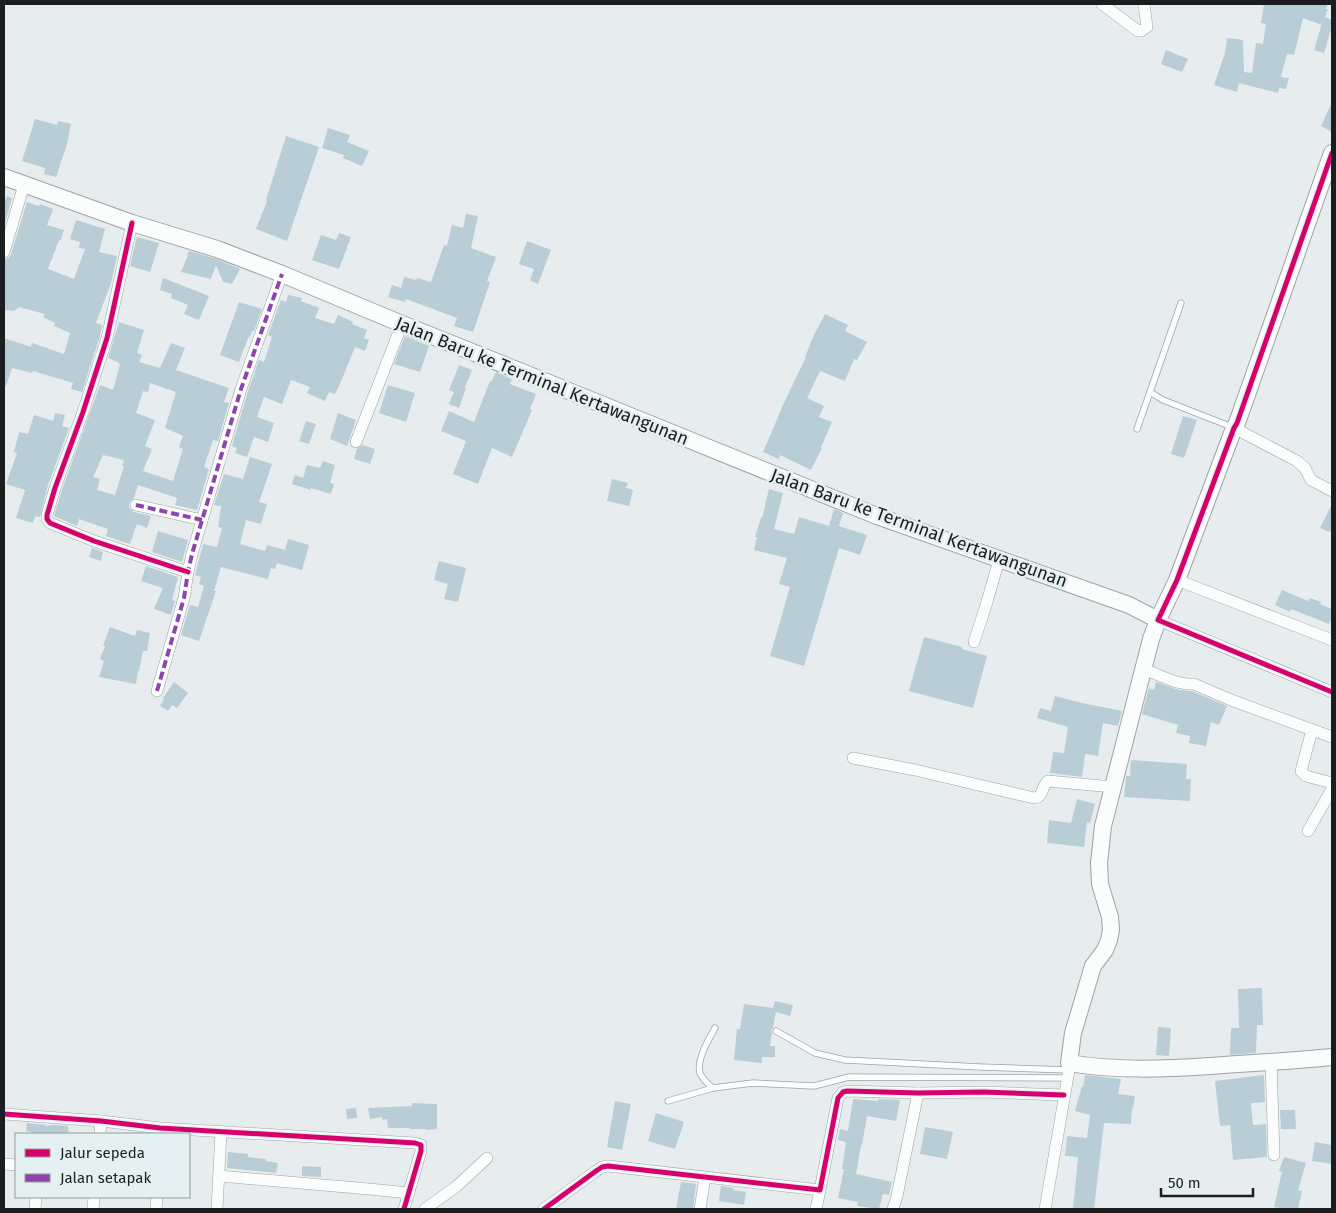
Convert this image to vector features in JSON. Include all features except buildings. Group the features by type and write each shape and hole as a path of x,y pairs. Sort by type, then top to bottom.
{"main road":[{"path":"1332,153 1237,423 1177,580 1151,639 1103,826 1099,863 1100,884 1110,917 1111,930 1105,950 1093,966 1073,1033 1068,1070 1186,1068 1332,1057"},
{"name":"Jalan Baru ke Terminal Kertawangunan","path":"4,178 132,223 217,249 876,516 1129,605 1158,620"}],"street":[{"path":"1102,4 1138,31 1147,27 1144,4"},
{"path":"4,252 24,185"},
{"path":"132,223 108,338 55,488 47,520 50,523 94,541 188,572"},
{"path":"157,691 184,598 188,572 202,520 241,389 282,274"},
{"path":"356,442 402,324"},
{"path":"1234,428 1297,461 1305,468 1311,480 1332,491"},
{"path":"136,505 202,520"},
{"path":"974,642 999,560"},
{"path":"1177,580 1332,640"},
{"path":"1158,620 1332,692"},
{"path":"1144,669 1178,682 1188,685 1194,684 1231,700 1332,737"},
{"path":"1312,730 1300,770 1306,776 1332,783"},
{"path":"853,758 915,770 1034,798 1041,794 1048,780 1113,787"},
{"path":"1308,831 1332,789"},
{"path":"1271,1062 1274,1155"},
{"path":"1045,1209 1068,1070"},
{"path":"816,1209 838,1098 843,1092 983,1092 1064,1095"},
{"path":"893,1209 918,1093"},
{"path":"4,1114 101,1121 160,1131 221,1132 418,1144 421,1146 422,1151 404,1209"},
{"path":"100,1133 101,1121"},
{"path":"217,1209 221,1132"},
{"path":"425,1209 457,1186 487,1158"},
{"path":"544,1209 602,1167 608,1166 820,1190"},
{"path":"219,1176 409,1193"},
{"path":"700,1209 705,1178"},
{"path":"561,1209 563,1195"}],"lane":[{"path":"1137,430 1181,303"},
{"path":"1150,392 1163,400 1234,428"},
{"path":"713,1088 700,1074 699,1068 702,1053 715,1028"},
{"path":"776,1031 815,1053 844,1060 1068,1070"},
{"path":"668,1101 713,1088 753,1083 814,1086 849,1077 1068,1070"}],"marked path":[{"path":"157,691 184,598 192,554 241,389 282,274"},
{"path":"136,505 202,520"}],"cycle path":[{"path":"1332,153 1237,423 1177,580 1158,620 1332,692"},
{"path":"132,223 107,338 83,412 55,488 47,519 50,523 94,541 188,572"},
{"path":"544,1209 596,1171 608,1166 820,1190 838,1098 843,1092 847,1091 983,1092 1064,1095"},
{"path":"4,1114 101,1121 160,1128 415,1143 421,1145 421,1151 404,1209"}]}
